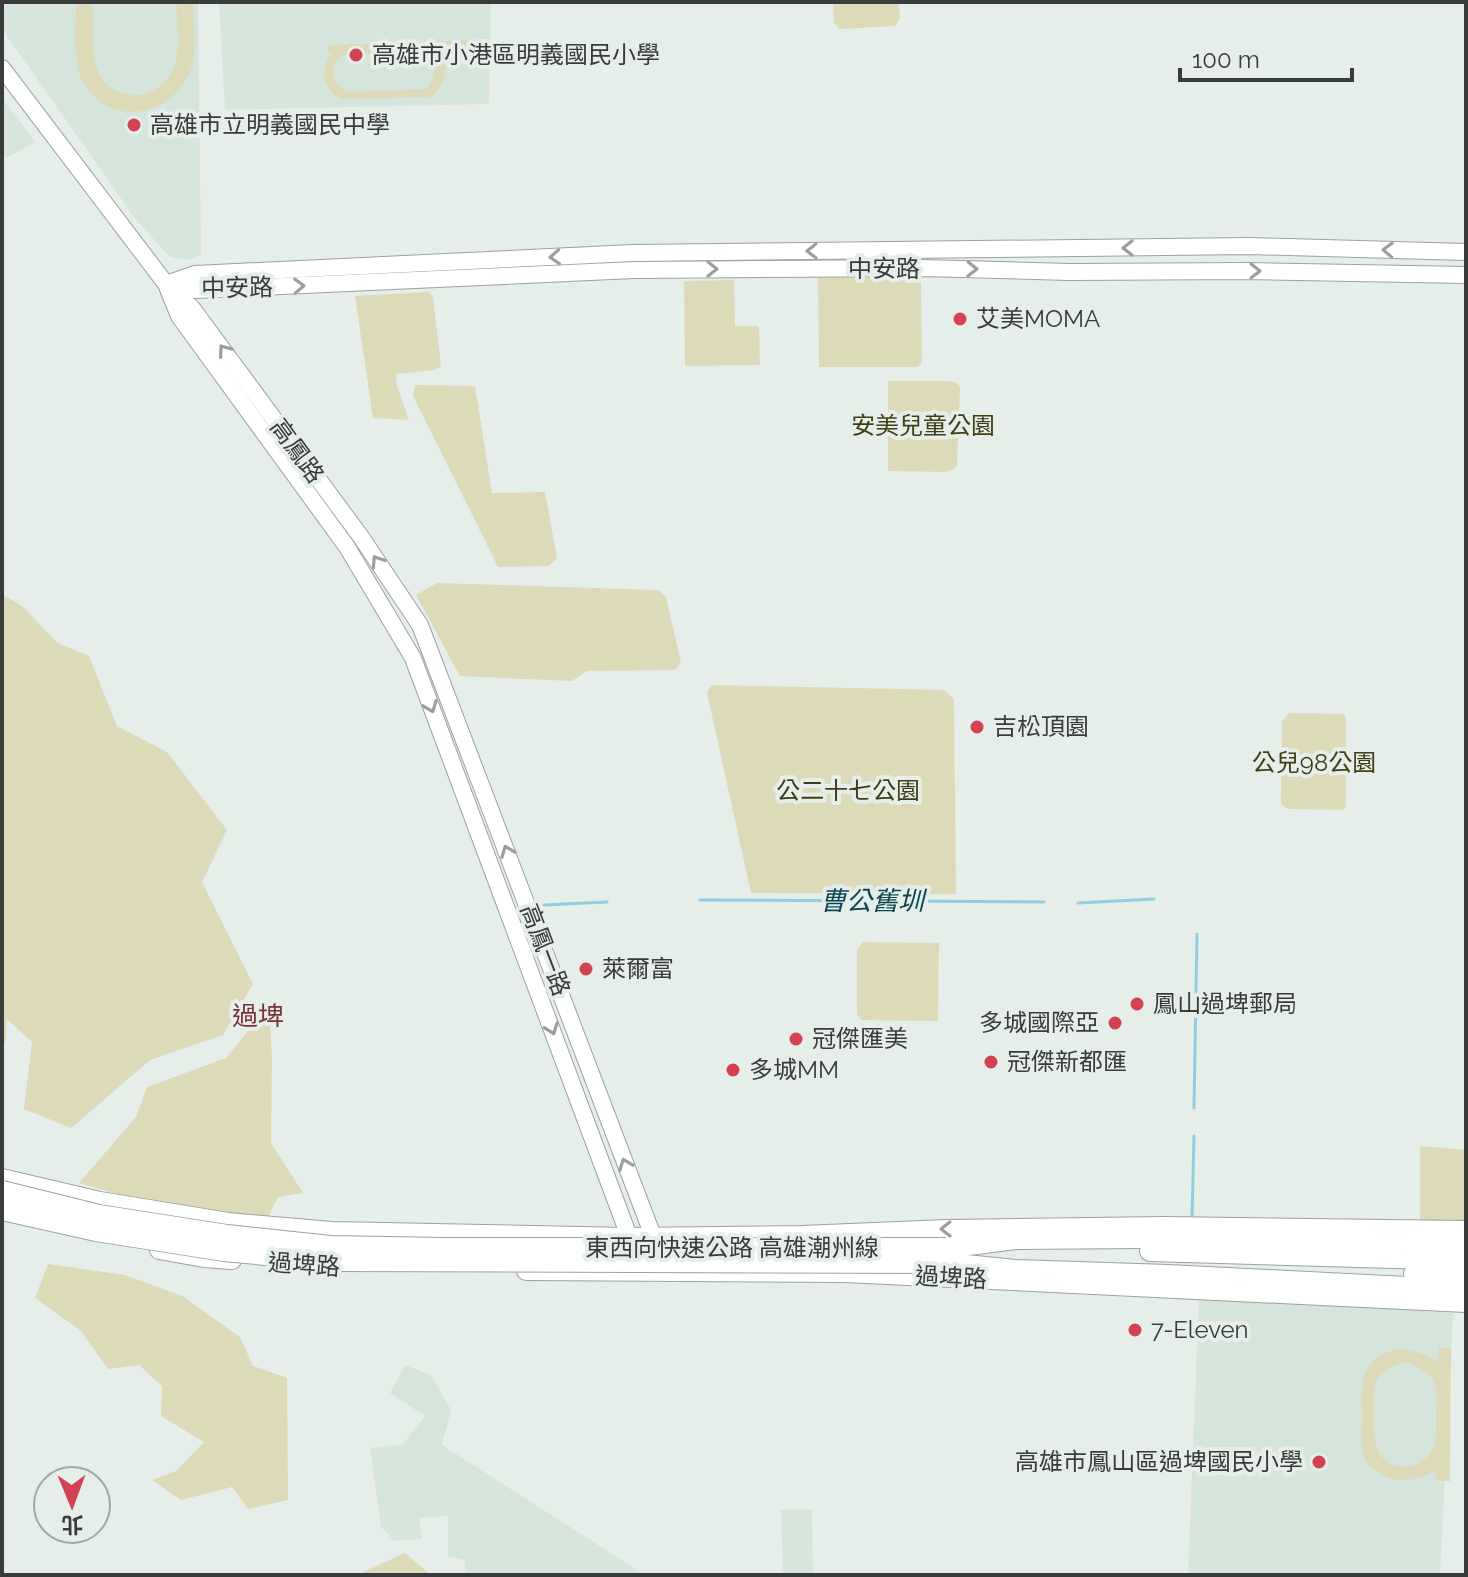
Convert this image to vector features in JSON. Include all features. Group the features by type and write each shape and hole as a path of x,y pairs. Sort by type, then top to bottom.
{"highway":[{"name":"東西向快速公路 高雄潮州線","path":"2,1191 99,1215 227,1235 330,1246 946,1256 1057,1263 1466,1275"},
{"name":"東西向快速公路 高雄潮州線","path":"4,1217 224,1251 329,1261 946,1256 1056,1248 1466,1260"},
{"path":"946,1256 1015,1239 1267,1237 1466,1241"},
{"path":"946,1256 1015,1270 1466,1290"}],"main road":[{"name":"過埤路","path":"2,1178 100,1201 228,1222 316,1230 628,1237 1164,1226 1466,1230"},
{"name":"過埤路","path":"4,1217 204,1258 328,1267 845,1273 1466,1303"}],"street":[{"name":"高鳳路","path":"2,68 166,284 192,308 361,537 420,625"},
{"name":"中安路","path":"166,284 195,274 633,253 1249,246 1466,252"},
{"name":"中安路","path":"166,284 195,290 649,270 922,268 1466,275"},
{"name":"高鳳路","path":"166,284 179,316 347,547 400,635"},
{"name":"高鳳一路","path":"420,625 653,1236 674,1273"},
{"name":"高鳳一路","path":"400,635 413,658 628,1237 646,1273"}],"shaded area":[{"name":"高雄市立明義國民中學","path":"2,2 198,2 201,255 188,260 170,257 137,221 2,29"},
{"name":"高雄市小港區明義國民小學","path":"219,2 491,2 489,104 225,110"},
{"path":"2,98 35,142 8,157 2,157"},
{"name":"高雄市鳳山區過埤國民小學","path":"1199,1296 1453,1313 1440,1575 1188,1575"},
{"path":"405,1365 431,1375 451,1410 442,1445 645,1575 465,1575 465,1560 448,1557 448,1516 419,1518 422,1539 394,1541 381,1527 370,1448 403,1444 425,1416 390,1393"},
{"path":"812,1509 813,1575 783,1575 781,1510"}],"green space":[{"path":"76,2 93,2 94,51 101,77 114,89 135,95 156,89 172,72 178,50 176,2 193,2 194,54 191,70 182,86 156,107 140,111 108,107 94,97 83,82 77,64"},
{"path":"833,2 899,2 900,18 895,26 839,29 834,22"},
{"path":"477,40 477,48 439,50 445,75 440,87 430,97 341,99 330,90 324,78 325,66 332,53 328,53 328,45","holes":["420,51 430,56 434,73 426,89 347,92 337,83 333,73 336,63 346,54"]},
{"path":"916,277 921,283 922,362 918,367 819,367 818,278"},
{"path":"734,280 735,326 759,326 760,365 685,366 684,281"},
{"path":"429,292 433,297 441,366 435,370 396,374 409,420 373,418 355,296"},
{"name":"安美兒童公園","path":"888,381 957,383 960,388 955,469 946,472 888,471"},
{"path":"415,385 475,386 492,493 545,492 557,558 549,566 498,567 413,396"},
{"path":"437,583 658,590 666,597 681,662 675,670 587,671 572,681 460,676 416,595"},
{"path":"2,594 22,606 58,643 89,656 117,726 167,752 227,830 202,882 253,984 223,1035 150,1060 71,1128 24,1109 32,1042 7,1019 2,1051"},
{"name":"公二十七公園","path":"712,685 944,690 954,699 956,894 751,893 707,693"},
{"name":"公兒98公園","path":"1289,713 1343,714 1346,718 1346,806 1343,810 1288,809 1281,804 1282,722"},
{"path":"863,942 939,943 938,1021 861,1020 857,1014 857,950"},
{"path":"269,1006 271,1143 303,1193 278,1197 267,1219 150,1203 79,1183 136,1117 147,1087 226,1058"},
{"path":"1420,1146 1466,1150 1466,1221 1420,1220"},
{"path":"48,1264 125,1275 182,1296 240,1337 253,1366 287,1378 288,1500 248,1509 232,1487 181,1500 152,1480 176,1471 204,1442 161,1416 162,1386 139,1365 108,1369 80,1330 35,1298"},
{"path":"1439,1348 1451,1348 1450,1481 1436,1481 1435,1471 1406,1480 1385,1476 1369,1465 1362,1449 1362,1384 1365,1374 1378,1356 1397,1350 1419,1353 1438,1362","holes":["1407,1362 1427,1373 1434,1383 1437,1397 1436,1436 1425,1459 1414,1465 1402,1466 1384,1459 1376,1446 1374,1392 1377,1381 1386,1371"]},
{"path":"405,1553 431,1575 294,1575 359,1574"}],"waterway":[{"name":"曹公舊圳","path":"1078,903 1154,899"},
{"name":"曹公舊圳","path":"700,900 1044,902"},
{"name":"曹公舊圳","path":"544,905 607,902"},
{"name":"曹公舊圳","path":"1194,1108 1197,934"},
{"name":"曹公舊圳","path":"1192,1219 1194,1136"}],"place":[{"name":"高雄市小港區明義國民小學","path":"356,55"},
{"name":"高雄市立明義國民中學","path":"134,125"},
{"name":"艾美MOMA","path":"960,319"},
{"name":"吉松頂園","path":"977,727"},
{"name":"萊爾富","path":"586,969"},
{"name":"鳳山過埤郵局","path":"1137,1004"},
{"name":"多城國際亞","path":"1115,1023"},
{"name":"冠傑匯美","path":"796,1039"},
{"name":"冠傑新都匯","path":"991,1062"},
{"name":"多城MM","path":"733,1070"},
{"name":"7-Eleven","path":"1135,1330"},
{"name":"高雄市鳳山區過埤國民小學","path":"1319,1462"}],"district":[{"name":"過埤","path":"258,1016"}]}
